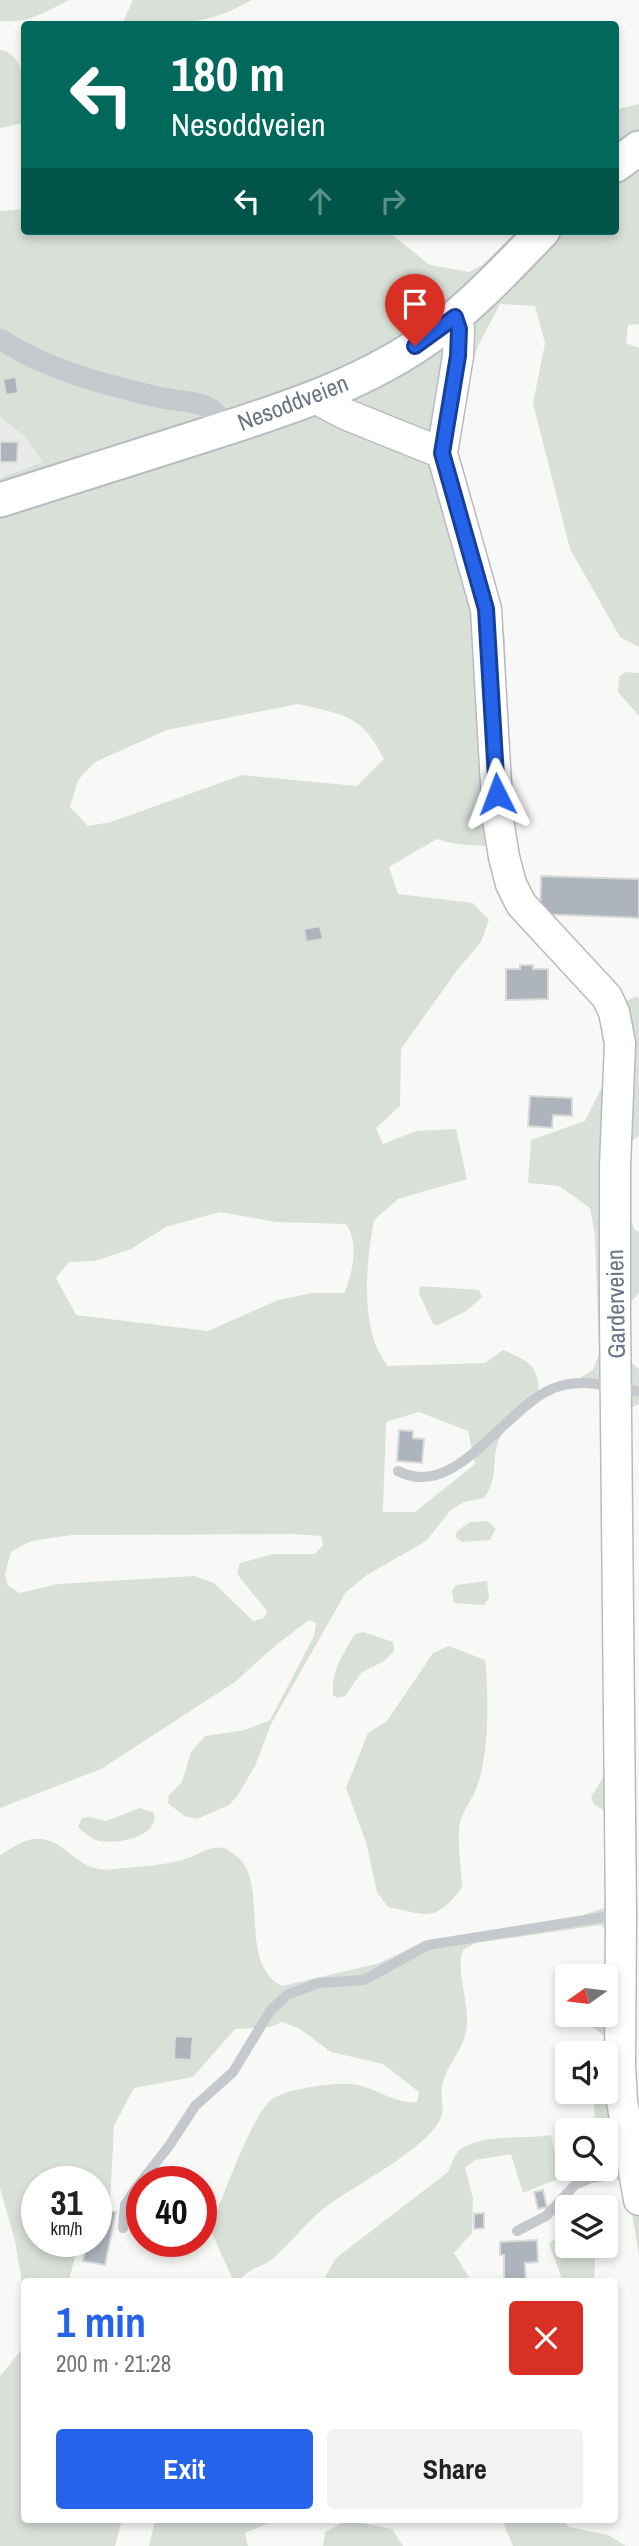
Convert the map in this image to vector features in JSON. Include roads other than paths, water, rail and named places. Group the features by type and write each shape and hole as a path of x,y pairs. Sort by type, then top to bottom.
{"main road":[{"path":"619,163 639,148"},
{"name":"Nesoddveien","path":"0,500 315,398 394,359 455,317 539,235"}],"street":[{"name":"Garderveien","path":"455,317 459,329 458,356 442,453 486,609 498,819 511,884 535,920 607,998 618,1026 615,1166 628,1390 621,1915 624,1989 622,2101 637,2186"},
{"path":"0,339 49,366 88,379 158,398 205,406 215,412 228,428"},
{"path":"315,398 345,414 442,453"}],"lane":[{"path":"398,1471 407,1476 423,1477 461,1463 524,1406 543,1392 561,1385 595,1382 628,1390"},
{"path":"122,2228 125,2205 136,2188 200,2101 233,2072 270,2011 287,1994 318,1983 364,1980 428,1945 621,1915"},
{"path":"517,2231 546,2216 575,2185 591,2178 637,2186"}]}
